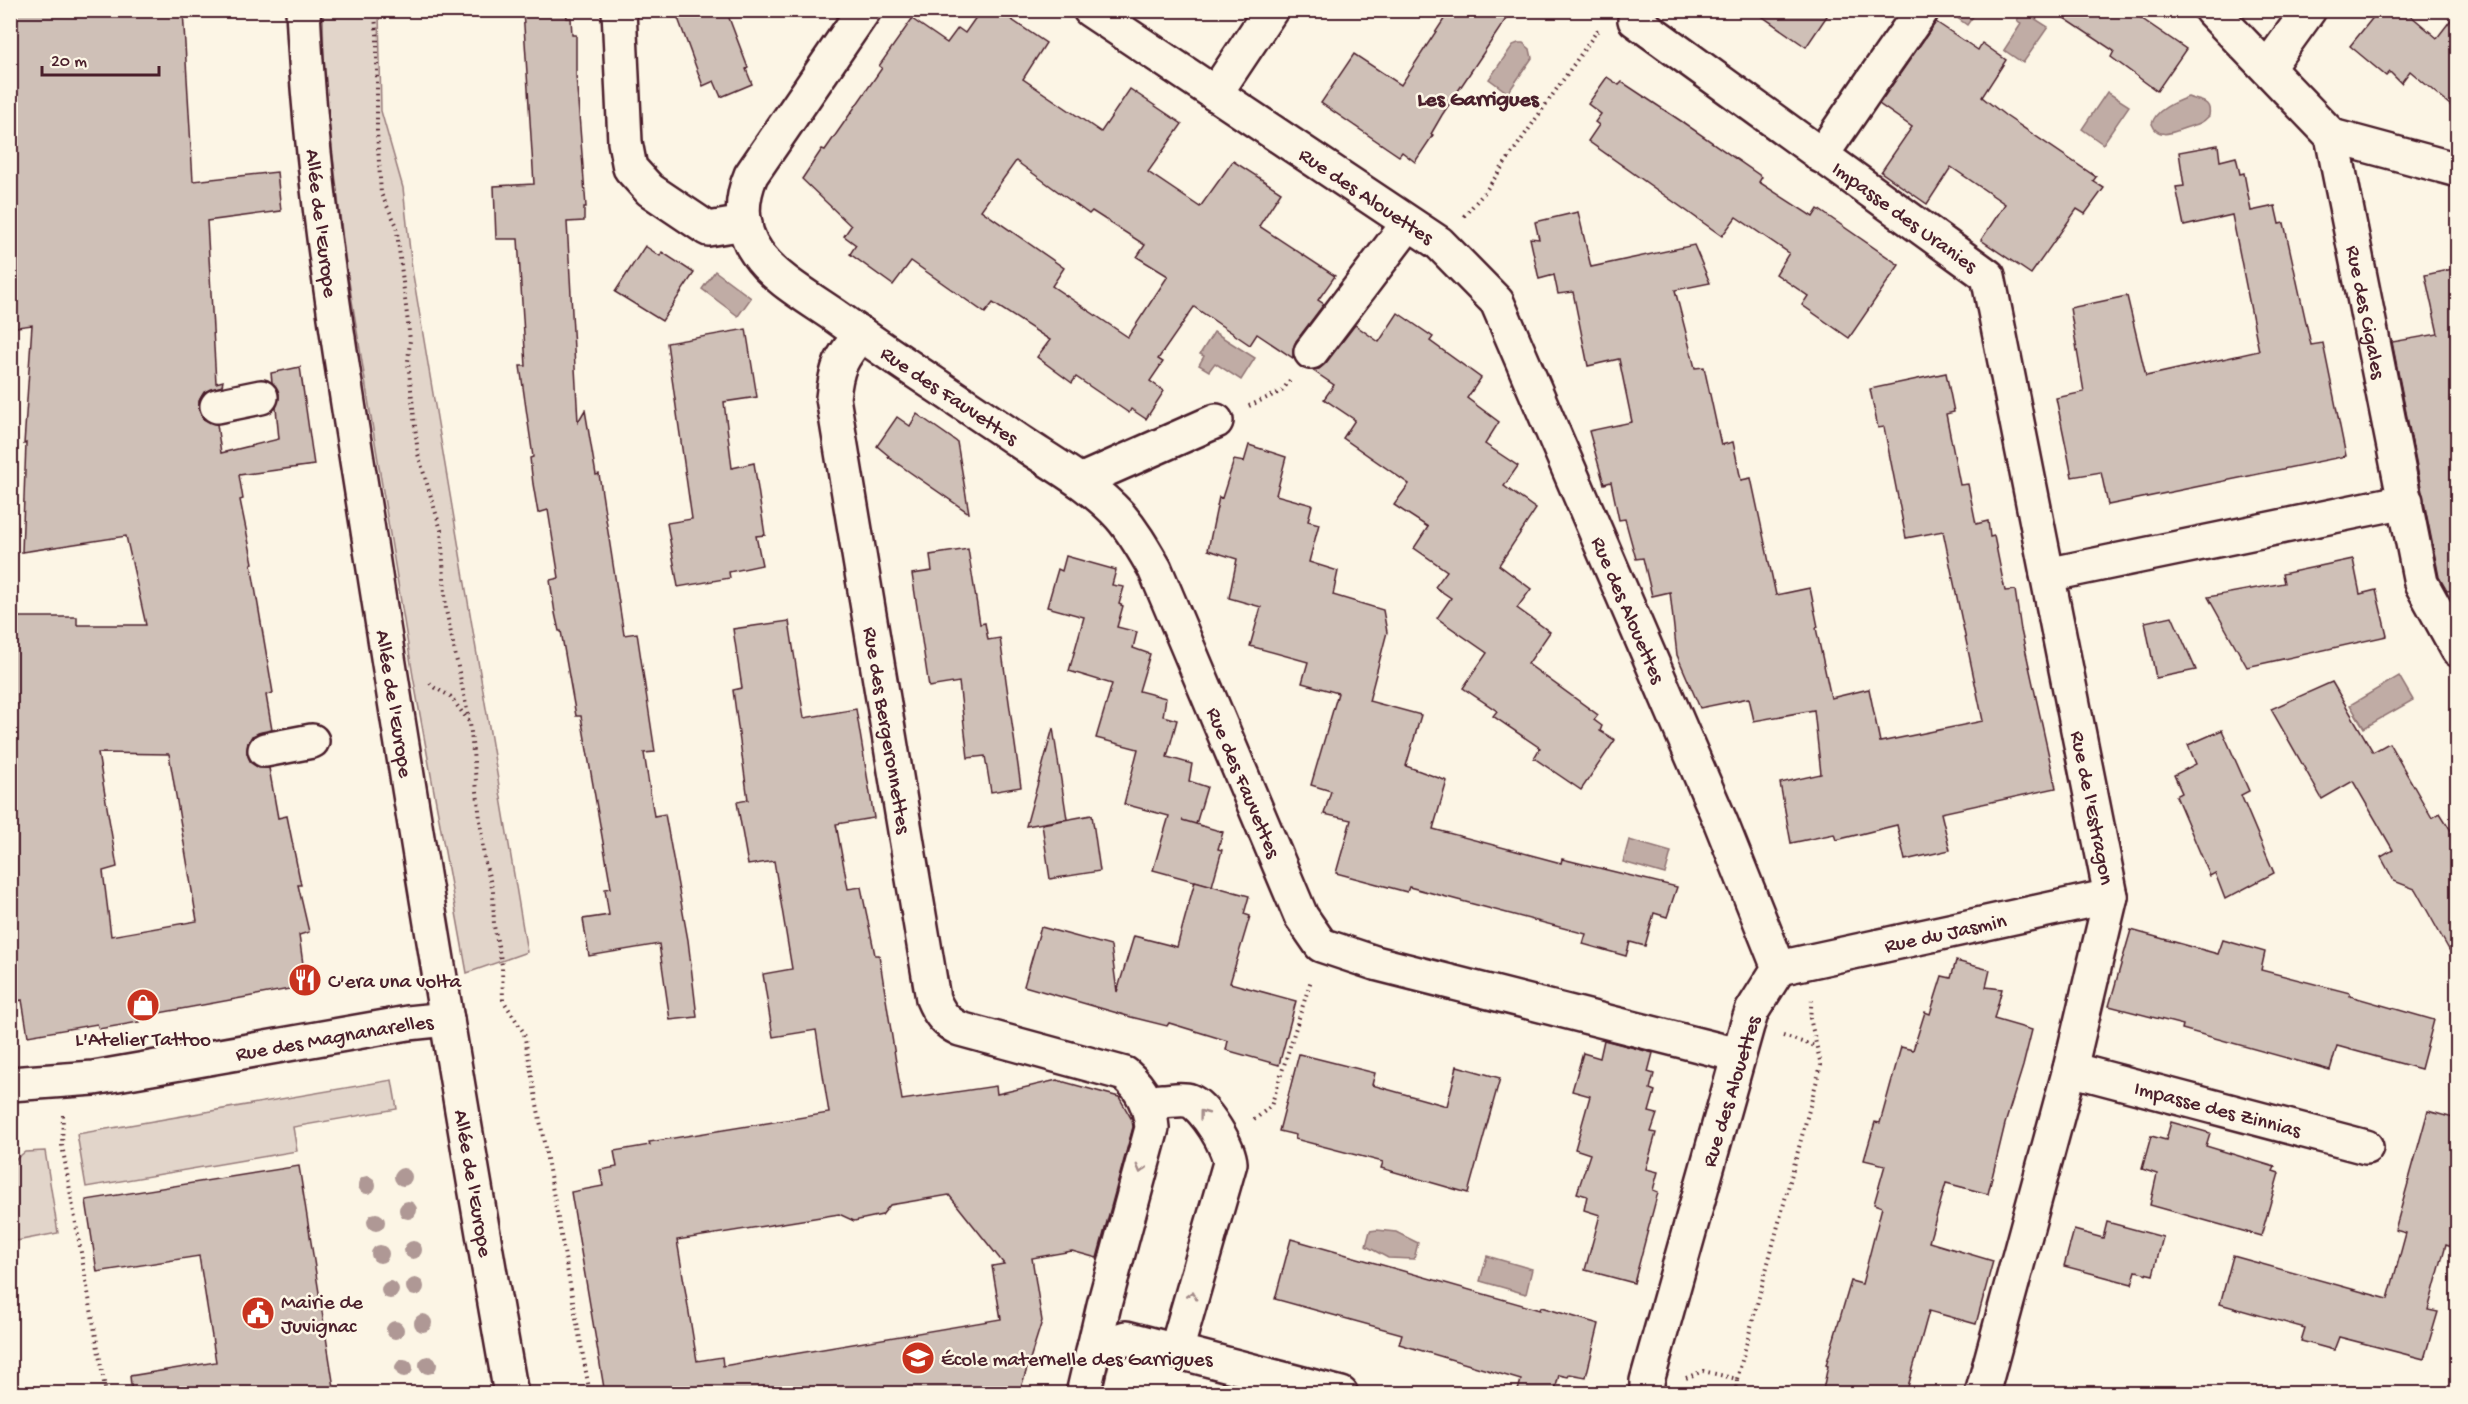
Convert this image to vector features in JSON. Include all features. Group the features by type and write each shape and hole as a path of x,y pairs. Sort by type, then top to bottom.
{"street":[{"name":"Allée de l'Europe","path":"303,10 306,80 317,198 422,871 511,1394"},
{"path":"619,10 626,142 630,168 650,190 708,229 745,224"},
{"path":"861,334 765,264 748,238 742,208 744,191 751,175 864,10"},
{"name":"Rue des Alouettes","path":"1090,10 1439,243 1497,302 1720,823 1779,968 1752,1011 1738,1055 1647,1381 1647,1394"},
{"path":"1215,94 1271,10"},
{"path":"1821,156 1922,10"},
{"path":"2211,10 2332,136 2457,170"},
{"path":"2268,67 2309,10"},
{"name":"Impasse des Uranies","path":"1635,20 1988,276 2047,575"},
{"name":"Rue des Cigales","path":"2332,136 2421,583 2457,650"},
{"path":"1311,352 1408,224"},
{"name":"Rue des Fauvettes","path":"861,334 1080,481 1119,515 1138,540 1155,569 1301,916 1321,945"},
{"name":"Rue des Bergeronnettes","path":"861,334 846,353 836,372 833,398 933,999 939,1013 948,1023 960,1029 1125,1074 1138,1086 1151,1112"},
{"path":"218,406 261,397"},
{"path":"1080,481 1216,421"},
{"path":"2047,575 2406,501"},
{"name":"Rue de l'Estragon","path":"1982,1394 2070,1069 2111,896 2047,575"},
{"path":"265,750 312,741"},
{"name":"Rue du Jasmin","path":"1779,968 2111,896"},
{"path":"1321,945 1375,963 1738,1055"},
{"name":"Rue des Magnanarelles","path":"10,1084 94,1078 397,1025 447,1019"},
{"name":"Impasse des Zinnias","path":"2070,1069 2366,1146"},
{"path":"1083,1394 1152,1128 1151,1112 1161,1101 1188,1100 1197,1106 1226,1144 1230,1162 1176,1351"},
{"path":"1094,1348 1126,1338 1341,1394"}],"path":[{"path":"374,10 376,131 381,194 396,224 410,340 408,362 418,454 441,530 446,610 470,723 484,859 493,891 494,926 502,965 503,1000 524,1033 590,1394"},
{"path":"1439,243 1485,192 1597,31 1635,20"},
{"path":"1216,421 1282,391 1311,352"},
{"path":"424,675 435,688 450,696 470,723"},
{"path":"1226,1144 1271,1106 1321,945"},
{"path":"1736,1394 1737,1379 1821,1065 1810,1018 1816,961"},
{"path":"62,1145 106,1394"},
{"path":"1681,1380 1703,1371 1737,1379"}],"shaded area":[{"path":"1948,10 1977,11 1967,25"},
{"path":"323,11 379,11 381,111 403,188 412,269 527,952 467,973 413,676 345,257 324,81"},
{"path":"2023,11 2048,27 2023,63 2004,50 2021,24 2017,20"},
{"path":"1523,43 1530,49 1532,58 1508,93 1489,79 1513,45"},
{"path":"2107,92 2129,106 2103,144 2082,129"},
{"path":"2188,97 2207,104 2209,116 2203,122 2169,133 2158,132 2152,124 2157,115 2166,107"},
{"path":"715,271 751,298 738,316 702,289"},
{"path":"1214,332 1255,358 1241,380 1215,363 1209,371 1199,365 1204,356 1200,354"},
{"path":"2399,676 2413,700 2364,728 2350,705"},
{"path":"1629,840 1671,852 1665,874 1623,862"},
{"path":"392,1080 397,1109 293,1127 297,1151 86,1187 77,1134"},
{"path":"45,1151 58,1233 11,1242 11,1163 25,1152"},
{"path":"1370,1231 1396,1232 1418,1243 1414,1259 1388,1258 1366,1246"},
{"path":"1487,1256 1532,1269 1526,1294 1480,1281"}],"building":[{"path":"10,10 183,10 193,181 277,172 281,211 207,221 216,383 223,381 222,386 204,392 199,401 199,410 203,419 217,424 221,453 279,439 276,408 279,394 272,382 271,373 300,367 314,465 239,475 243,499 240,500 253,563 251,564 273,693 266,695 272,730 252,736 248,743 247,753 251,763 259,768 269,768 278,818 287,816 301,885 298,885 309,932 299,935 306,986 137,1017 139,1022 99,1029 97,1024 28,1036 22,1000 10,1003 10,617 77,617 77,625 146,625 126,536 22,552 26,443 24,444 32,325 10,328","holes":["98,753 169,754 197,921 111,936 103,871 117,867"]},
{"path":"523,10 566,10 567,18 571,18 572,35 576,35 576,75 586,207 584,207 584,221 567,222 578,422 585,410 596,475 599,474 624,635 637,633 655,752 644,753 654,816 665,814 688,940 697,1017 670,1020 659,944 589,956 583,919 609,915 605,889 611,888 581,716 576,716 561,631 559,631 555,613 550,580 559,578 548,510 538,513 533,484 530,458 533,457 520,366 526,366 518,239 496,239 494,186 534,184"},
{"path":"675,10 726,10 752,84 721,97 714,81 703,86"},
{"path":"981,10 997,10 1046,43 1023,79 1101,132 1130,89 1182,124 1148,172 1200,207 1233,161 1281,192 1259,226 1335,276 1318,300 1324,304 1296,341 1293,358 1257,334 1250,345 1194,307 1158,359 1163,362 1150,381 1164,391 1146,419 1131,409 1129,413 1076,377 1072,383 1037,357 1050,340 993,303 985,313 911,261 893,285 850,254 856,245 844,236 851,226 802,179 882,68 879,66 912,19 947,43 958,28 965,33","holes":["1016,161 1089,214 1092,211 1145,245 1137,257 1168,276 1128,337 1052,286 1064,268 981,210"]},
{"path":"1450,10 1512,10 1442,115 1431,134 1433,135 1415,162 1402,152 1399,156 1321,103 1354,54 1401,85"},
{"path":"1753,10 1831,10 1806,47"},
{"path":"2052,10 2129,10 2186,49 2157,91 2111,57 2114,51"},
{"path":"2379,10 2404,10 2437,38 2457,12 2457,111 2410,71 2401,83 2390,72 2386,76 2350,46"},
{"path":"1936,22 1978,50 1982,43 2006,60 1982,97 2096,177 2093,181 2104,188 2085,214 2077,209 2031,274 1981,240 2005,204 1951,167 1927,204 1881,172 1912,127 1879,104"},
{"path":"1607,77 1619,85 1622,82 1684,123 1762,177 1759,182 1813,217 1818,209 1899,265 1849,338 1802,305 1808,296 1776,274 1789,253 1736,217 1722,236 1588,141 1599,125 1595,122 1601,114 1588,104"},
{"path":"2218,145 2220,161 2236,157 2240,174 2244,173 2251,211 2275,206 2279,224 2284,223 2311,345 2323,343 2346,456 2108,505 2101,472 2072,477 2056,398 2084,392 2070,308 2127,296 2146,376 2259,351 2232,215 2184,226 2176,187 2184,186 2179,152"},
{"path":"1578,212 1591,267 1694,245 1710,283 1675,290 1695,368 1704,367 1721,445 1733,442 1741,480 1751,478 1776,595 1810,588 1831,698 1869,689 1880,742 1983,721 1943,531 1906,538 1884,427 1878,428 1870,389 1946,373 1954,412 1946,414 1960,485 1968,484 1976,524 1988,521 1990,537 1994,536 2005,591 2015,590 2021,630 2056,788 1941,813 1950,850 1905,860 1897,825 1836,840 1834,834 1791,843 1780,783 1821,774 1814,710 1754,721 1749,698 1700,708 1677,655 1670,592 1652,596 1643,558 1636,559 1625,519 1619,520 1611,482 1604,484 1589,431 1632,422 1619,359 1588,366 1573,292 1558,294 1554,275 1539,279 1530,238 1539,239 1535,222"},
{"path":"645,246 660,256 662,252 694,273 662,321 615,292"},
{"path":"2457,268 2457,590 2447,591 2439,577 2392,342 2438,334 2425,275"},
{"path":"1398,313 1433,337 1430,341 1481,378 1467,398 1499,422 1485,444 1518,466 1504,486 1536,509 1499,565 1531,589 1517,608 1550,632 1528,664 1598,715 1594,720 1602,726 1600,731 1615,740 1581,790 1534,758 1540,748 1493,716 1497,711 1463,688 1487,653 1437,618 1451,598 1435,587 1447,571 1414,548 1428,527 1394,505 1409,484 1343,438 1355,420 1324,399 1334,385 1312,370 1319,369 1326,363 1355,325 1379,342"},
{"path":"746,329 757,397 724,402 732,468 754,463 765,535 756,536 762,565 729,572 730,578 678,587 667,523 692,519 667,343"},
{"path":"917,414 957,442 969,513 888,457 877,446 897,417 910,426"},
{"path":"1249,445 1286,457 1276,495 1312,505 1308,521 1319,524 1309,562 1338,571 1333,595 1383,610 1387,632 1369,701 1421,715 1406,766 1447,781 1433,829 1561,863 1562,859 1677,887 1667,917 1654,913 1645,946 1630,942 1626,956 1583,944 1586,934 1409,887 1407,892 1336,873 1351,820 1324,814 1331,791 1311,785 1338,693 1302,683 1308,662 1250,646 1261,607 1229,598 1237,559 1208,550 1219,497 1222,498 1234,460 1244,462"},
{"path":"968,549 980,624 985,623 988,640 1000,638 1021,787 991,792 985,756 968,758 959,682 929,687 912,574 932,571 930,555"},
{"path":"1066,556 1116,570 1112,585 1124,587 1119,604 1123,606 1117,627 1137,632 1133,648 1150,654 1139,691 1166,698 1163,716 1177,720 1167,757 1192,764 1189,781 1207,787 1196,824 1182,820 1223,832 1218,849 1222,850 1212,886 1153,870 1169,816 1124,804 1138,749 1096,738 1112,684 1069,671 1084,617 1047,607 1058,569 1062,571"},
{"path":"2353,559 2360,594 2376,590 2387,636 2247,667 2208,597 2284,583 2282,574"},
{"path":"2172,616 2196,670 2156,678 2145,622"},
{"path":"789,621 804,718 856,709 874,818 836,824 848,889 861,887 875,955 879,955 902,1100 996,1086 997,1094 1057,1080 1119,1097 1132,1120 1133,1127 1097,1258 1072,1251 1032,1258 1042,1321 1019,1394 605,1394 571,1192 603,1186 600,1170 617,1167 614,1151 650,1145 649,1142 829,1113 816,1030 773,1037 763,974 792,969 774,861 748,865 737,802 748,800 733,690 742,688 733,629","holes":["949,1195 1004,1264 992,1266 1001,1319 723,1366 722,1357 697,1361 677,1240 839,1214 854,1221 882,1215 890,1205"]},
{"path":"2332,682 2373,752 2389,743 2432,818 2440,813 2457,840 2457,964 2415,889 2394,881 2381,857 2393,850 2353,781 2322,799 2271,709"},
{"path":"1053,728 1067,819 1026,826"},
{"path":"2222,730 2249,791 2241,795 2274,873 2225,899 2215,873 2210,876 2176,796 2182,793 2174,775 2196,764 2188,745"},
{"path":"1092,815 1100,871 1050,879 1042,824"},
{"path":"1195,881 1249,896 1244,914 1250,916 1230,983 1296,1001 1279,1065 1226,1050 1228,1041 1169,1023 1167,1026 1131,1017 1024,986 1041,927 1111,946 1117,992 1134,936 1177,947"},
{"path":"2131,930 2218,954 2223,940 2265,952 2261,970 2350,993 2350,996 2434,1020 2421,1069 2337,1046 2330,1070 2182,1029 2183,1025 2109,1006"},
{"path":"1956,961 1990,970 1986,987 2002,989 1994,1019 2032,1030 1988,1194 1946,1183 1929,1242 1993,1261 1976,1324 1929,1311 1906,1394 1822,1394 1828,1366 1826,1365 1851,1281 1862,1284 1882,1207 1874,1204 1885,1165 1864,1160 1875,1122 1880,1123 1901,1047 1913,1050 1925,1012 1930,1014 1942,976 1951,978"},
{"path":"1604,1040 1653,1053 1648,1072 1654,1074 1650,1089 1655,1091 1649,1112 1657,1114 1651,1132 1656,1133 1646,1169 1658,1172 1653,1190 1658,1192 1634,1283 1585,1270 1600,1215 1584,1210 1587,1196 1577,1193 1590,1154 1575,1149 1590,1096 1572,1091 1583,1053 1600,1058"},
{"path":"1299,1054 1375,1073 1372,1085 1447,1106 1457,1066 1500,1078 1468,1193 1381,1168 1383,1162 1295,1139 1296,1135 1279,1131"},
{"path":"2428,1111 2457,1119 2457,1248 2446,1244 2428,1310 2438,1312 2424,1359 2339,1337 2334,1350 2301,1341 2305,1328 2220,1304 2233,1256 2388,1299 2406,1233 2395,1230"},
{"path":"2171,1122 2210,1133 2206,1146 2275,1167 2273,1171 2279,1173 2261,1236 2150,1205 2157,1174 2142,1169 2151,1136 2166,1140"},
{"name":"Mairie de Juvignac","path":"299,1166 335,1394 132,1394 130,1376 216,1362 199,1256 97,1272 86,1200"},
{"path":"2107,1222 2163,1237 2153,1275 2136,1271 2132,1284 2064,1266 2074,1230 2103,1238"},
{"path":"1291,1239 1540,1310 1541,1307 1599,1324 1586,1377 1570,1374 1568,1377 1559,1375 1554,1394 1517,1394 1521,1380 1399,1344 1402,1334 1275,1299"}],"place":[{"name":"C'era una volta","path":"305,980"},
{"name":"L'Atelier Tattoo","path":"143,1005"},
{"name":"Mairie de Juvignac","path":"258,1313"},
{"name":"École maternelle des Garrigues","path":"918,1358"}],"district":[{"name":"Les Garrigues","path":"1478,97"}]}
